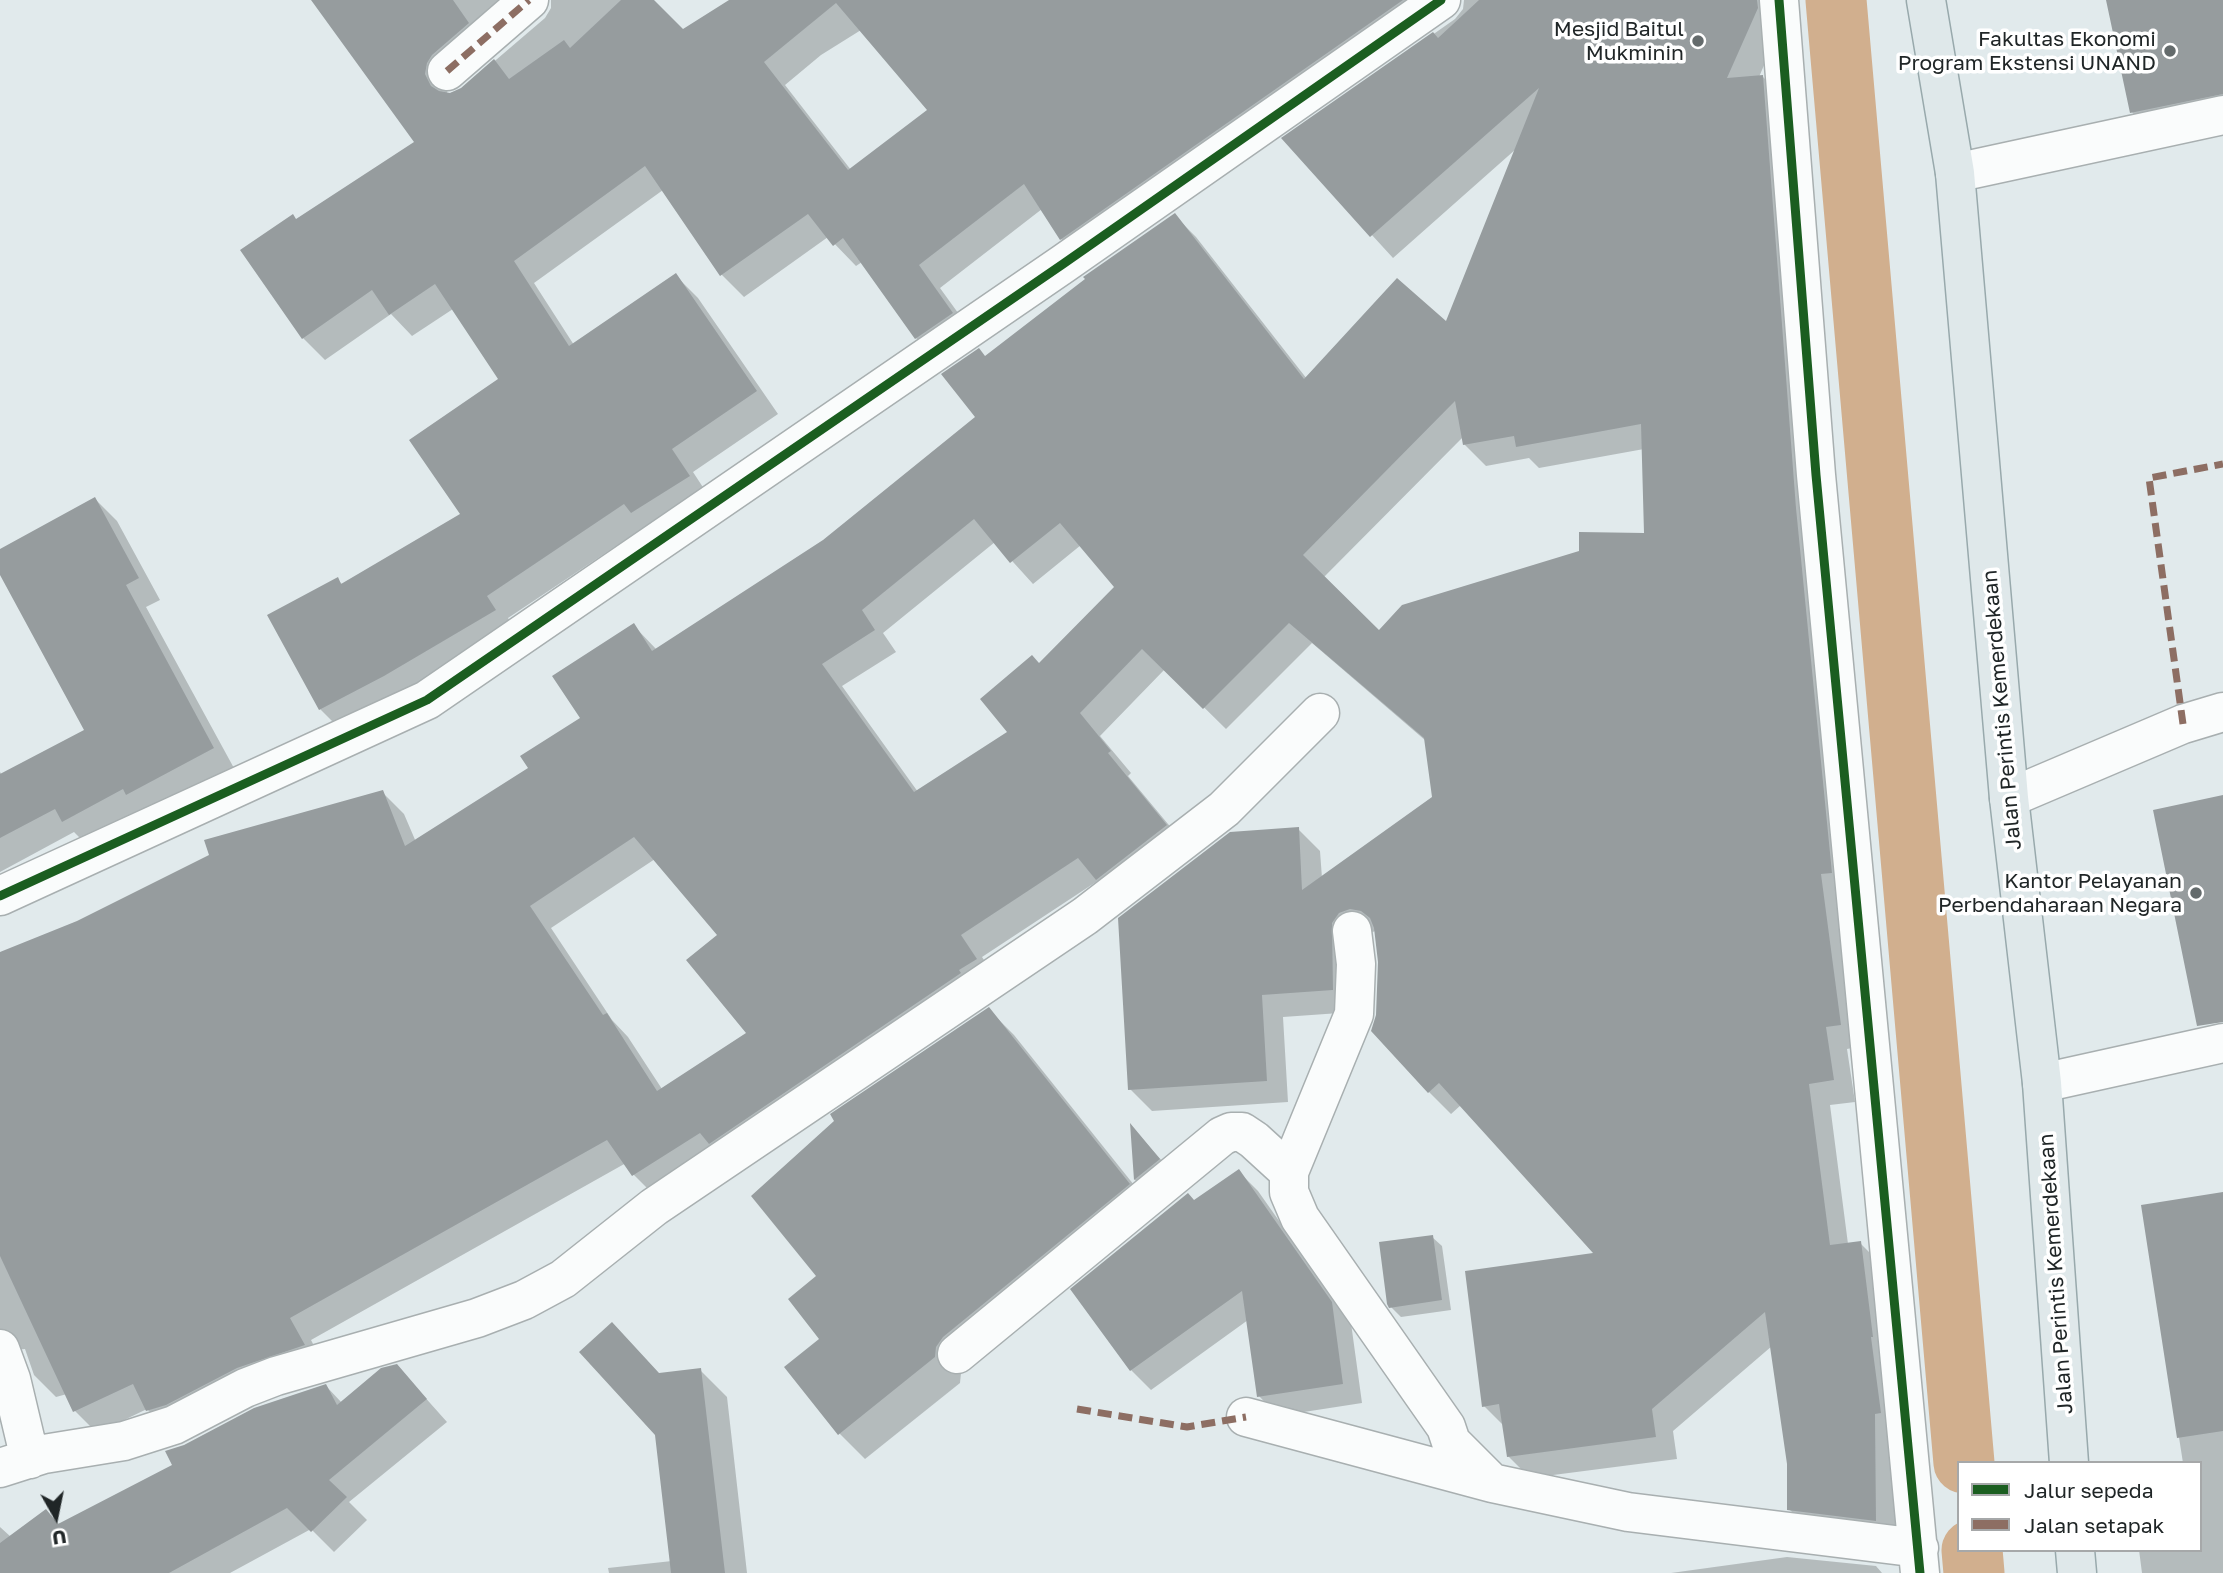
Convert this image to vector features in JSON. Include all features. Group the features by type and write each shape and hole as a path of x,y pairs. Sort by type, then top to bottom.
{"main road":[{"name":"Jalan Perintis Kemerdekaan","path":"1926,0 1955,173 2009,798 2042,1083 2069,1461"},
{"path":"2075,1552 2077,1573"}],"street":[{"path":"0,896 427,700 1063,264 1441,0"},
{"path":"1246,1417 1492,1483 1628,1513 1919,1560 1817,489 1779,0"},
{"path":"447,71 519,4"},
{"path":"1955,173 2223,115"},
{"path":"2009,798 2183,724 2223,712"},
{"path":"0,1349 11,1379 15,1464 44,1454 124,1441 174,1425 245,1388 275,1376 477,1318 524,1300 563,1279 654,1207 1085,916 1224,809 1320,713"},
{"path":"1352,932 1356,964 1354,1014 1289,1172 1289,1192 1300,1218 1446,1427 1451,1442 1492,1483"},
{"path":"2042,1083 2223,1042"},
{"path":"957,1354 1222,1136 1231,1132 1242,1132 1255,1140 1289,1172"}],"building":[{"path":"311,0 453,0 469,23 432,55 425,74 431,86 450,93 461,88 494,59 509,79 564,40 570,48 621,0 654,0 683,29 729,0 1403,0 1060,240 1024,184 919,265 953,313 915,339 843,238 833,246 808,214 720,276 645,166 514,261 569,346 676,273 757,391 672,449 690,476 631,513 624,504 487,596 496,610 384,676 319,710 267,615 338,577 341,584 460,514 409,440 498,379 435,284 389,315 372,290 302,339 240,250 293,214 296,219 414,142","holes":["836,3 927,110 848,170 764,62"]},
{"path":"1479,0 1757,0 1758,8 1727,78 1763,75 1796,508 1832,873 1821,874 1841,1025 1826,1027 1834,1080 1809,1084 1830,1245 1861,1241 1881,1413 1875,1414 1876,1521 1787,1510 1787,1464 1765,1312 1652,1409 1656,1437 1507,1457 1499,1404 1482,1407 1465,1271 1593,1253 1439,1083 1428,1093 1371,1031 1376,1015 1378,962 1374,928 1370,918 1361,911 1350,909 1339,913 1332,923 1333,990 1262,995 1267,1081 1128,1090 1118,918 1230,832 1299,827 1302,890 1432,797 1424,738 1289,623 1203,709 1142,649 1080,713 1111,751 1108,753 1167,825 1096,880 1078,858 961,935 977,959 959,970 961,973 709,1144 700,1133 632,1176 607,1140 290,1318 305,1345 237,1368 166,1405 146,1411 133,1384 73,1412 0,1256 0,952 77,921 209,855 204,840 383,790 405,846 528,768 520,756 580,718 552,676 634,623 652,651 823,540 975,417 941,374 979,348 985,356 1085,279 1083,277 1175,213 1304,379 1397,278 1446,321 1539,88 1370,237 1281,138 1433,32 1438,38","holes":["1455,401 1463,445 1514,436 1516,447 1641,424 1644,533 1579,532 1579,551 1402,605 1379,630 1303,555","974,519 1010,563 1060,523 1114,587 1039,663 1032,655 980,699 1007,732 914,792 822,664 875,630 862,610","634,837 717,935 686,960 746,1033 657,1091 607,1013 603,1015 530,906"]},
{"name":"Fakultas Ekonomi Program Ekstensi UNAND","path":"2106,0 2223,0 2223,94 2130,113"},
{"path":"95,497 139,578 126,585 214,748 126,795 123,789 62,822 55,809 0,838 0,774 84,730 0,575 0,549"},
{"name":"Kantor Pelayanan Perbendaharaan Negara","path":"2223,795 2223,1022 2197,1026 2153,810"},
{"path":"989,1007 1130,1184 943,1337 936,1347 935,1357 838,1435 784,1367 819,1339 788,1299 816,1276 751,1196 834,1121 830,1114"},
{"path":"1130,1123 1160,1159 1134,1180"},
{"path":"1239,1169 1332,1302 1343,1384 1257,1397 1242,1291 1130,1371 1070,1289 1188,1193 1194,1200"},
{"path":"2223,1192 2223,1431 2177,1438 2141,1205"},
{"path":"1433,1235 1442,1300 1389,1308 1379,1242"},
{"path":"612,1322 659,1373 701,1368 725,1573 671,1573 655,1435 579,1352"},
{"path":"397,1364 427,1399 329,1480 347,1497 311,1532 287,1508 169,1573 0,1573 0,1543 46,1509 58,1524 172,1465 165,1451 184,1445 254,1408 326,1384 337,1405 381,1368"}],"waterway":[{"path":"1836,0 1964,1461"},
{"path":"1972,1552 1974,1573"}],"marked path":[{"path":"447,71 529,0"},
{"path":"2183,724 2149,478 2223,464"},
{"path":"1077,1409 1187,1427 1246,1417"}],"cycle path":[{"path":"0,896 427,700 1063,264 1441,0"},
{"path":"1779,0 1816,475 1920,1573"}],"place":[{"name":"Mesjid Baitul Mukminin","path":"1698,41"},
{"name":"Fakultas Ekonomi Program Ekstensi UNAND","path":"2170,51"},
{"name":"Kantor Pelayanan Perbendaharaan Negara","path":"2196,893"}]}
